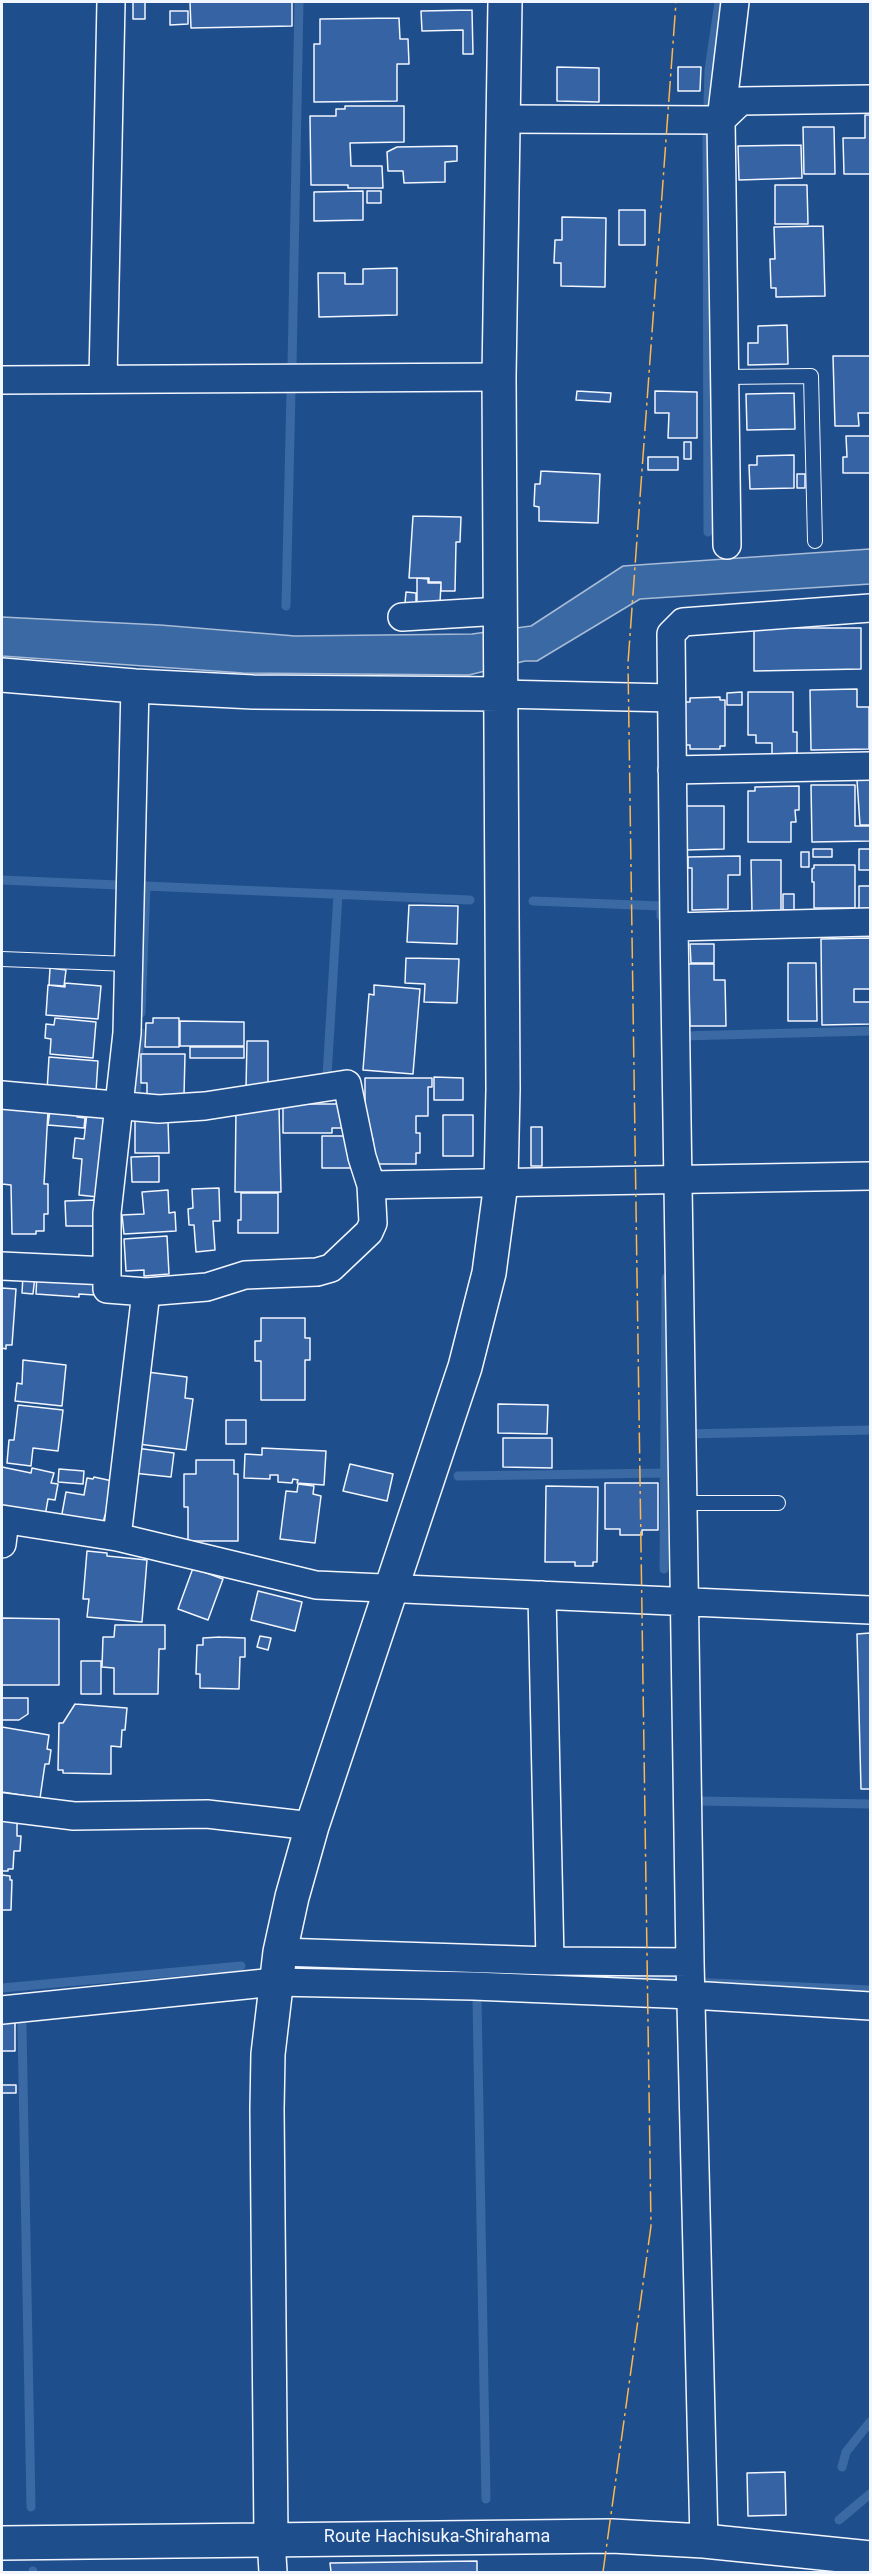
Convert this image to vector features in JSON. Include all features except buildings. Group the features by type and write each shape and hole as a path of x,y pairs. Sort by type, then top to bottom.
{"street":[{"path":"103,379 111,2"},
{"path":"273,2572 267,2054 277,1967 292,1897 312,1826 465,1367 489,1273 501,1183 503,1089 499,377 505,2"},
{"path":"727,545 721,120 735,2"},
{"path":"502,119 721,120 741,101 870,99"},
{"path":"2,381 499,377"},
{"path":"704,2541 676,1180 671,634 683,621 870,608"},
{"path":"402,617 500,611"},
{"path":"2,675 135,686 253,692 500,683 671,698"},
{"path":"2,1095 120,1107 159,1109 205,1106 347,1084 362,1157 371,1185 373,1223 369,1232 331,1268 317,1272 245,1275 207,1287 147,1292 107,1289 107,1213 120,1107 127,1033 135,686"},
{"path":"672,770 870,766"},
{"path":"674,927 870,922"},
{"path":"371,1185 870,1176"},
{"path":"2,1266 107,1271"},
{"path":"117,1537 147,1292"},
{"path":"3,1528 117,1537 316,1585 870,1610"},
{"path":"542,1595 550,1961"},
{"path":"2,1807 74,1816 207,1814 312,1826"},
{"path":"2,2010 277,1967 550,1961 870,2006"},
{"path":"277,1967 473,1986 691,1980"},
{"name":"Route Hachisuka-Shirahama","path":"2,2543 612,2536 704,2541 852,2562"}],"lane":[{"path":"725,377 812,376 815,541"},
{"path":"2,959 129,964"},
{"path":"682,1503 778,1503"}],"water":[{"path":"870,549 870,584 640,599 537,661 525,661 469,675 243,673 2,656 2,617 160,625 295,636 472,634 531,626 623,566"}],"waterway":[{"path":"292,366 299,2"},
{"path":"708,104 709,70 719,2"},
{"path":"707,137 708,532"},
{"path":"286,606 291,391"},
{"path":"2,880 118,885"},
{"path":"145,886 470,900"},
{"path":"141,1013 146,886"},
{"path":"334,1076 327,1076 338,894"},
{"path":"533,901 661,906 661,916"},
{"path":"682,1036 870,1031"},
{"path":"136,1096 140,1032"},
{"path":"664,1569 666,1278"},
{"path":"686,1434 870,1430"},
{"path":"458,1476 665,1473"},
{"path":"699,1801 870,1804"},
{"path":"2,1988 241,1966"},
{"path":"311,1968 464,1972"},
{"path":"487,1973 870,1990"},
{"path":"477,2000 486,2499"},
{"path":"22,2025 31,2507"},
{"path":"842,2467 846,2452 870,2422"},
{"path":"839,2520 870,2494"}],"power":[{"path":"603,2572 651,2226 628,663 676,2"}]}
